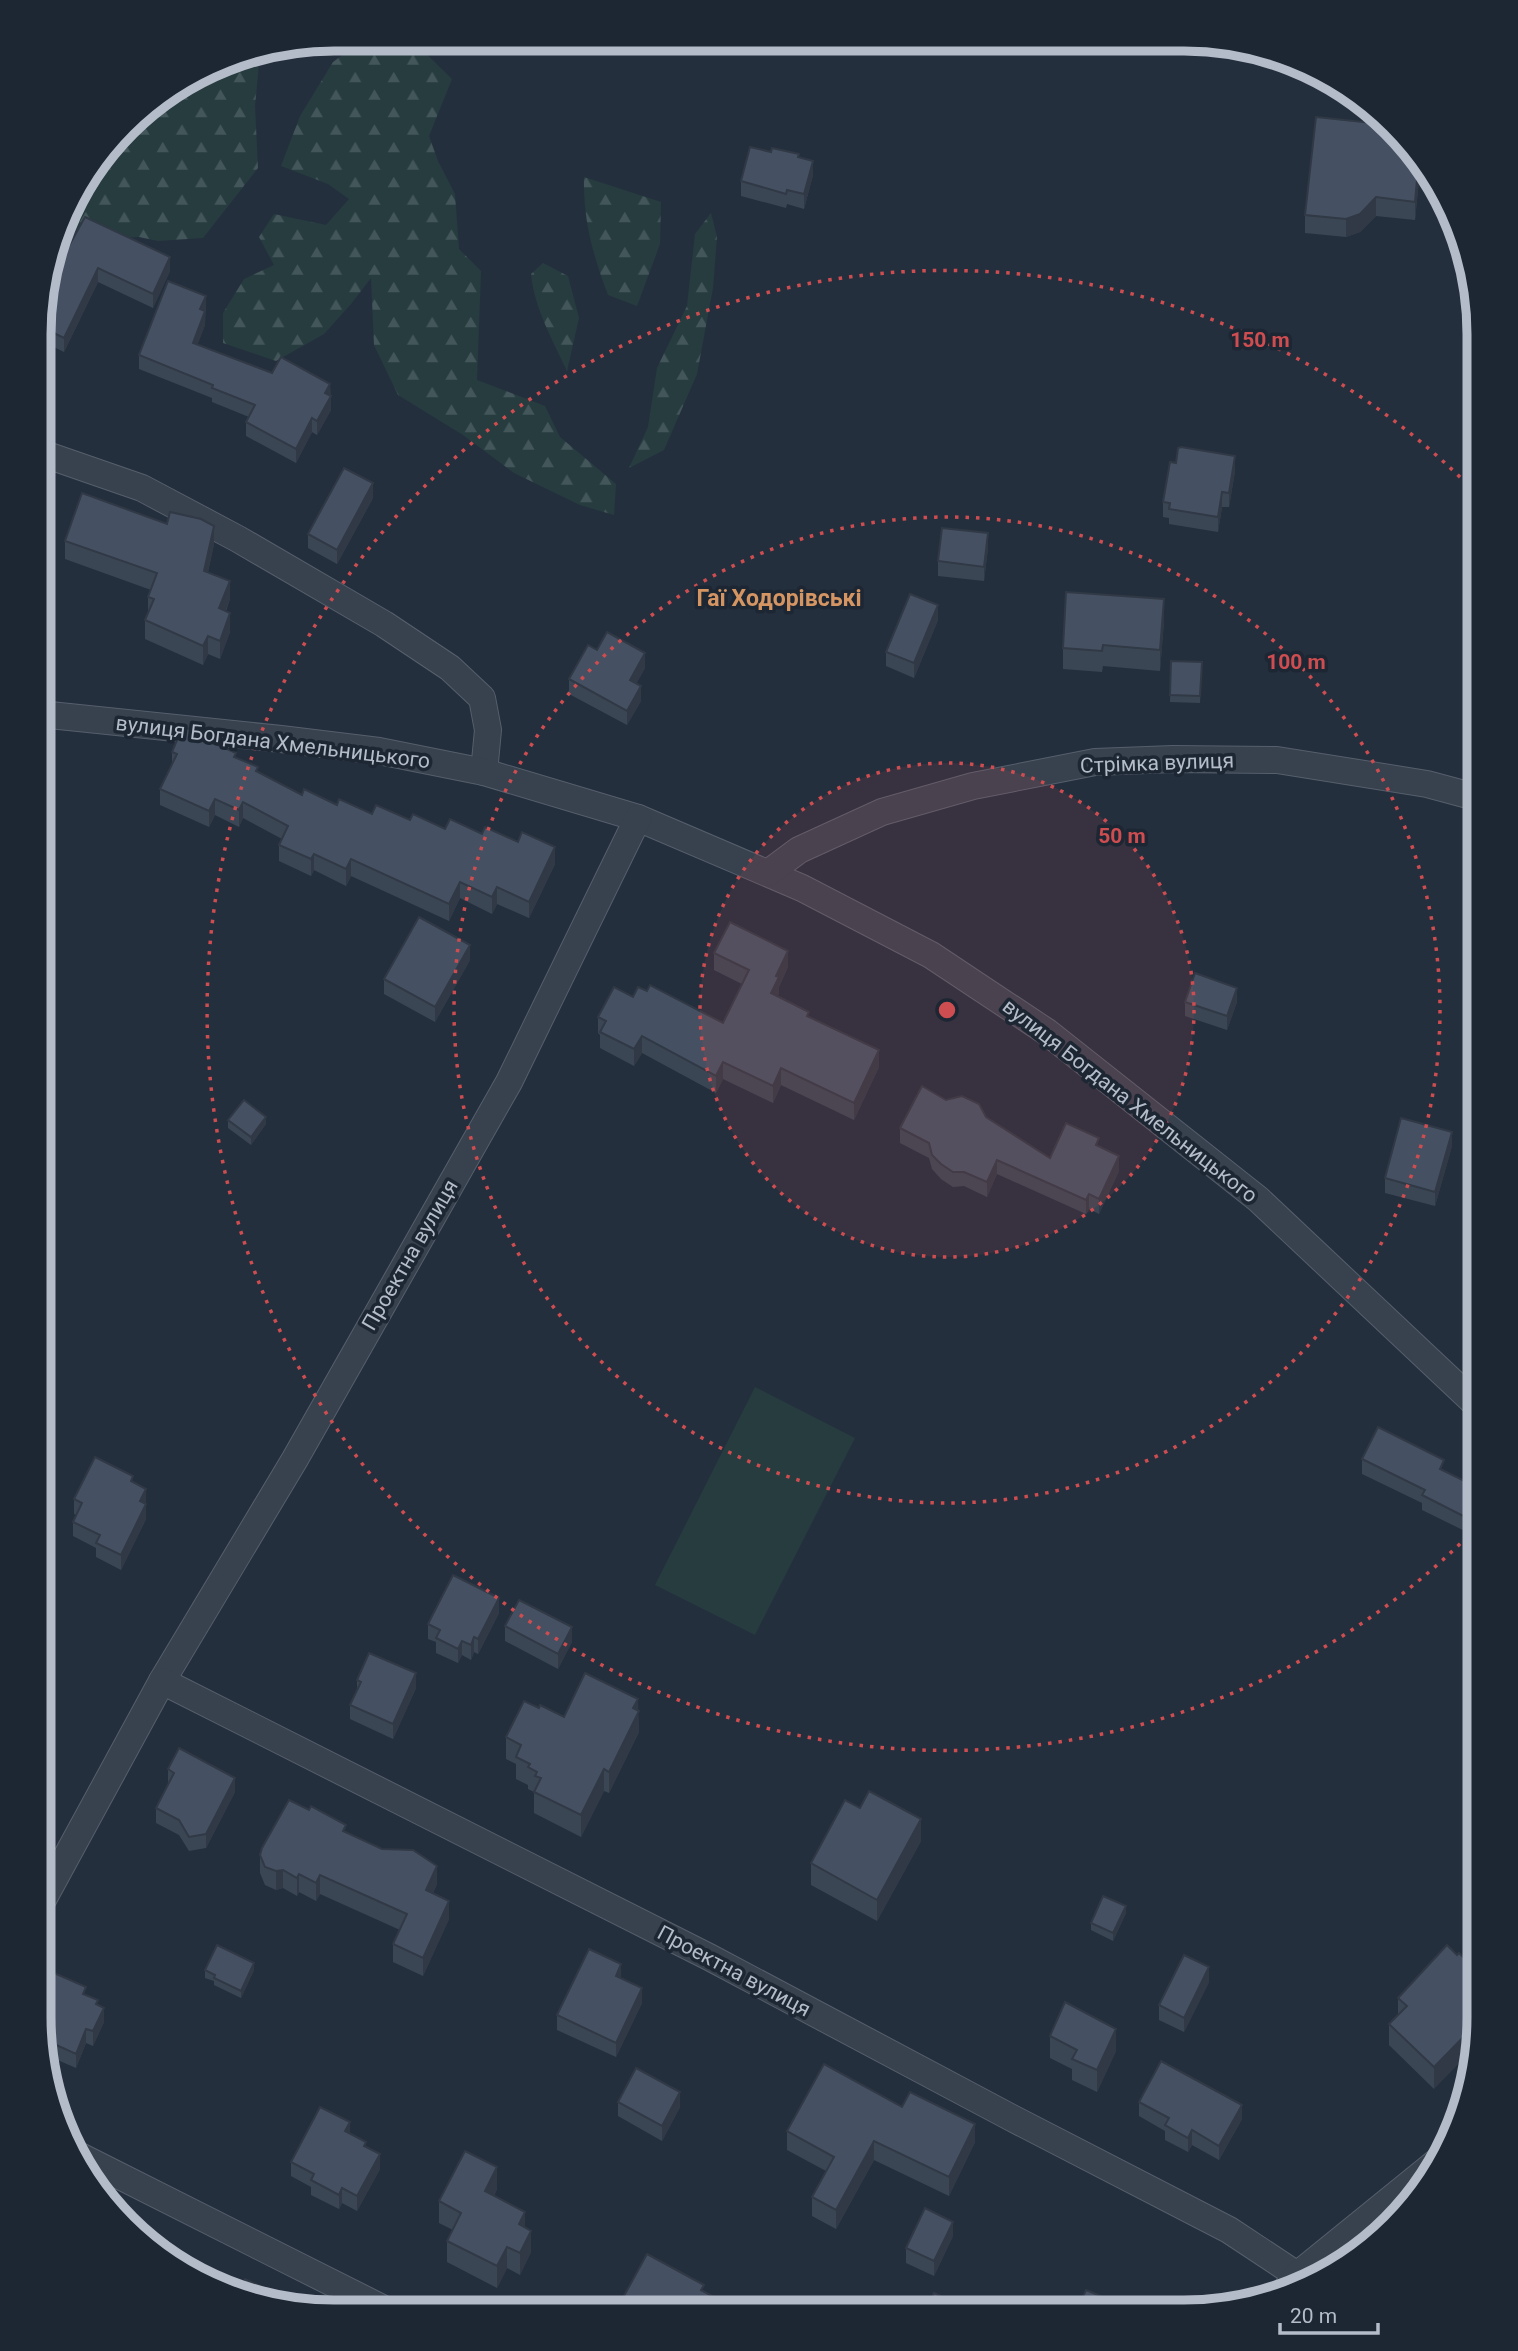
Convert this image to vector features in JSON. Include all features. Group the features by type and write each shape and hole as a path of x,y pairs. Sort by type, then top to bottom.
{"street":[{"path":"51,456 142,488 384,624 450,668 482,698 488,730 484,772"},
{"name":"вулиця Богдана Хмельницького","path":"51,716 379,751 484,772 638,818 802,888 931,955 1047,1032 1258,1199 1467,1396"},
{"name":"Стрімка вулиця","path":"768,873 799,850 882,812 973,786 1095,762 1173,759 1278,760 1427,784 1467,795"},
{"name":"Проектна вулиця","path":"51,1885 162,1681 302,1447 509,1082 638,818"},
{"name":"Проектна вулиця","path":"162,1681 709,1957 1010,2118 1229,2230 1287,2281"},
{"path":"90,2161 366,2300"},
{"path":"1301,2275 1417,2178"}],"green space":[{"path":"348,51 423,51 452,79 429,136 455,194 459,249 481,271 477,380 545,406 560,437 616,484 614,515 580,505 514,473 463,435 398,395 374,345 371,278 324,334 276,361 223,343 223,313 244,279 274,265 259,237 274,214 326,225 349,199 328,184 281,166 300,116 333,62"},
{"path":"259,61 255,106 258,168 203,238 158,241 139,237 67,241 80,209 98,177 121,147 147,121 192,89 226,72"},
{"path":"584,177 661,202 660,244 637,306 608,295 590,238"},
{"path":"711,213 717,237 713,288 697,374 664,450 629,468 648,427 657,368 687,306 695,234"},
{"path":"543,263 568,276 579,318 567,371 545,324 533,286 531,274"},
{"path":"755,1387 855,1438 755,1635 655,1585"}],"building":[{"path":"1316,117 1373,123 1397,147 1417,174 1415,202 1376,197 1360,214 1346,219 1305,215"},
{"path":"750,147 771,152 772,148 799,154 798,157 813,161 804,194 787,190 786,194 741,181"},
{"path":"85,217 170,257 153,294 98,268 64,338 51,332 53,297 60,262"},
{"path":"168,281 206,296 200,309 205,311 193,343 272,373 281,357 330,384 325,393 331,396 317,421 312,418 296,449 246,422 255,405 139,355"},
{"path":"1178,448 1235,456 1229,493 1222,492 1218,517 1169,509 1170,503 1163,502 1170,462 1176,463"},
{"path":"344,468 373,483 337,550 308,534"},
{"path":"82,493 167,524 170,512 201,519 214,526 204,571 230,581 219,608 230,613 220,641 208,636 203,646 145,620 154,599 148,597 157,573 65,541"},
{"path":"942,528 988,533 984,567 938,561"},
{"path":"1066,592 1164,599 1160,650 1103,645 1102,651 1063,648"},
{"path":"910,594 938,605 914,663 886,652"},
{"path":"607,632 645,653 630,680 641,686 627,711 569,679 588,645 597,650"},
{"path":"1171,661 1202,662 1200,696 1170,695"},
{"path":"182,728 200,730 213,736 211,742 236,753 234,757 258,767 256,771 302,795 304,789 337,805 339,799 372,814 376,805 410,820 413,814 445,829 450,819 482,834 485,827 518,842 522,832 555,847 529,902 497,887 492,897 460,882 449,904 351,859 346,869 314,854 311,859 279,845 288,826 243,802 239,810 215,799 209,811 160,789 177,754 172,752"},
{"path":"419,917 470,945 435,1007 384,979"},
{"path":"730,922 788,951 771,993 809,1012 807,1016 879,1050 854,1103 781,1068 773,1086 723,1062 716,1076 642,1036 634,1049 600,1032 606,1021 598,1017 614,987 633,997 638,987 647,991 650,985 723,1023 749,970 714,953"},
{"path":"1195,973 1237,988 1227,1016 1185,1002"},
{"path":"922,1086 946,1100 962,1096 979,1104 986,1117 1050,1158 1066,1123 1099,1138 1096,1145 1119,1156 1099,1199 1089,1194 1086,1200 997,1160 987,1182 964,1172 953,1172 932,1155 929,1143 900,1128"},
{"path":"244,1100 266,1117 251,1137 228,1120"},
{"path":"1401,1118 1452,1132 1435,1192 1385,1178"},
{"path":"1378,1427 1444,1460 1440,1469 1467,1482 1467,1518 1422,1495 1425,1490 1362,1459"},
{"path":"95,1457 133,1476 131,1481 146,1489 140,1501 146,1504 121,1555 96,1543 100,1535 73,1522 82,1503 74,1499"},
{"path":"453,1575 499,1598 478,1639 474,1637 471,1645 462,1641 458,1649 436,1638 440,1630 428,1624"},
{"path":"519,1600 572,1627 558,1654 505,1626"},
{"path":"369,1653 416,1673 393,1724 350,1705 361,1682 357,1680"},
{"path":"585,1673 638,1699 633,1708 639,1711 609,1772 604,1769 581,1815 534,1792 541,1778 535,1776 537,1772 528,1767 530,1764 516,1757 521,1745 506,1737 524,1701 539,1708 540,1705 564,1717"},
{"path":"179,1748 235,1778 206,1834 189,1837 179,1820 156,1808 174,1773 168,1769"},
{"path":"869,1791 921,1819 877,1900 811,1863 845,1800 860,1808"},
{"path":"289,1800 309,1810 311,1806 346,1825 343,1831 382,1849 413,1850 437,1866 426,1890 449,1901 423,1958 393,1944 407,1914 320,1875 316,1883 299,1874 297,1878 283,1870 276,1871 265,1867 260,1855 262,1848"},
{"path":"1103,1896 1126,1906 1113,1933 1091,1923"},
{"path":"217,1945 254,1963 241,1991 214,1978 215,1975 205,1970"},
{"path":"1447,1945 1467,1961 1467,2033 1434,2067 1389,2024 1407,2006 1398,1998"},
{"path":"589,1949 621,1964 616,1976 642,1988 616,2043 557,2015"},
{"path":"1184,1955 1209,1967 1184,2018 1159,2005"},
{"path":"51,1972 86,1987 83,1994 98,2000 96,2004 104,2008 93,2031 86,2029 76,2054 52,2043"},
{"path":"1065,2002 1116,2029 1097,2070 1072,2059 1077,2050 1050,2036"},
{"path":"1161,2061 1242,2105 1219,2146 1192,2130 1188,2138 1165,2125 1169,2118 1139,2102"},
{"path":"824,2064 902,2107 910,2092 975,2124 949,2177 874,2141 836,2210 812,2197 834,2157 787,2131"},
{"path":"636,2068 680,2092 662,2126 618,2102"},
{"path":"320,2107 350,2122 345,2131 366,2142 364,2146 380,2154 357,2196 342,2188 339,2195 311,2180 314,2174 291,2162"},
{"path":"465,2151 497,2167 485,2191 525,2212 519,2224 531,2231 520,2253 507,2247 497,2266 447,2241 461,2213 439,2201"},
{"path":"925,2208 953,2222 934,2261 906,2248"},
{"path":"647,2254 704,2285 701,2290 712,2296 710,2300 620,2300"},
{"path":"245,2279 281,2295 242,2285"},
{"path":"1086,2290 1110,2300 1081,2300"},
{"path":"934,2293 949,2300 931,2300"}],"district":[{"name":"Гаї Ходорівські","path":"779,598"}]}
